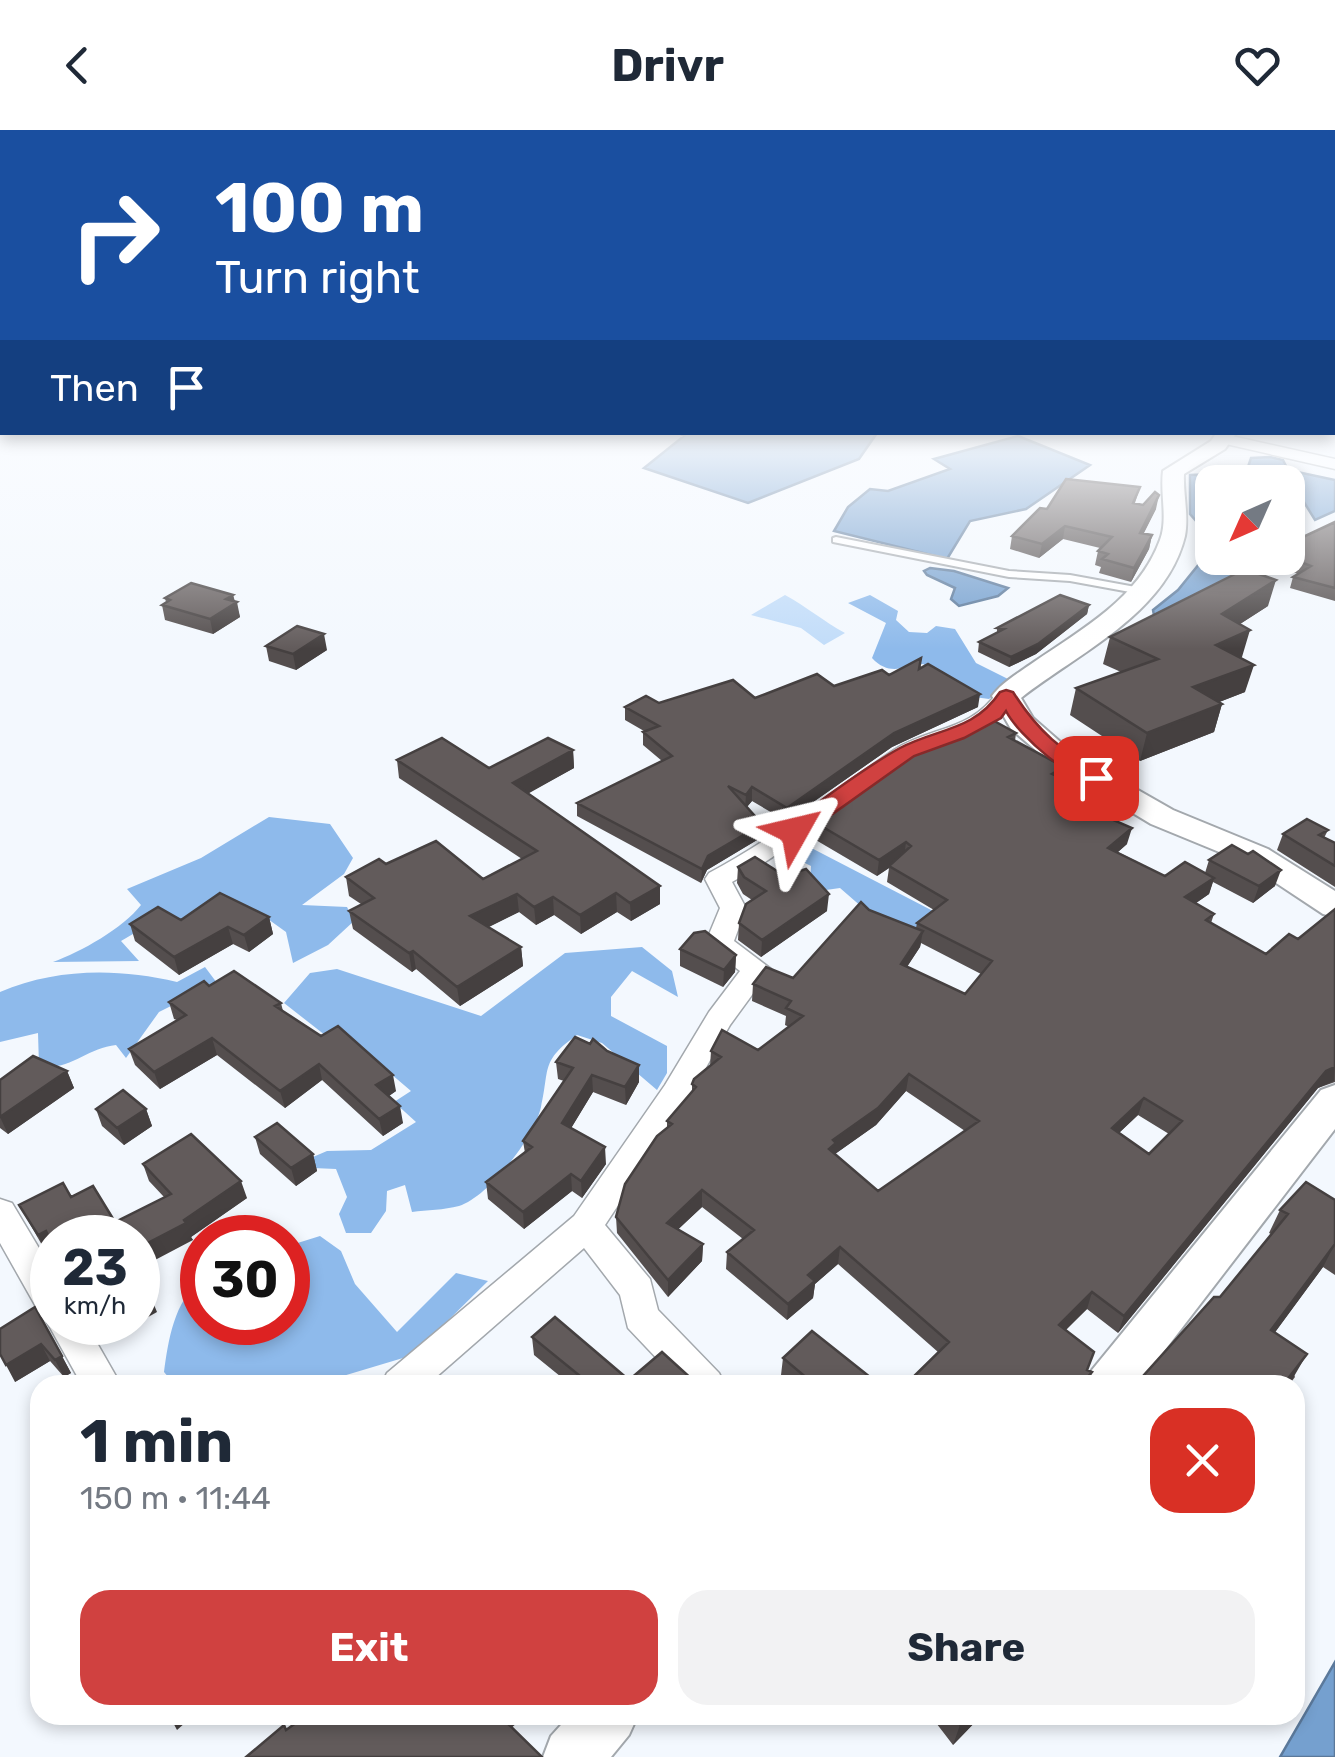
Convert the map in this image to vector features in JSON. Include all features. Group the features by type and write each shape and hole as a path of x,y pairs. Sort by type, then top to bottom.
{"street":[{"path":"412,1375 586,1226 676,1094 718,1019 757,969 719,944 733,908 718,879 771,850 907,752 958,734 995,714 1006,696 1036,670 1064,655 1111,619 1161,568 1174,534 1171,497"},
{"path":"1006,696 1021,723 1063,759 1162,817 1256,856 1335,906"},
{"path":"1118,1375 1335,1100"},
{"path":"0,1213 30,1264"},
{"path":"586,1226 637,1290 641,1318 696,1375"},
{"path":"79,1345 96,1375"},
{"path":"572,1757 600,1725"}],"lane":[{"path":"836,540 950,563 1141,590"}],"shaded area":[{"path":"730,497 763,497 748,503"},
{"path":"860,497 1044,497 1026,509 970,521 947,559 834,531 848,507"},
{"path":"1190,497 1195,497 1195,520 1190,514"},
{"path":"1305,497 1335,497 1335,511 1315,520"},
{"path":"1195,569 1195,575 1248,575 1231,592 1156,626 1153,610 1178,590"},
{"path":"924,571 954,571 1008,588 998,596 959,606 951,599 955,588 927,575"},
{"path":"785,595 845,633 824,645 801,628 751,615"},
{"path":"870,595 898,611 896,620 909,632 927,633 936,626 955,629 976,663 1012,681 989,699 974,697 923,664 896,669 878,664 872,658 886,623 848,603"},
{"path":"269,817 330,824 353,858 344,874 302,905 347,907 354,921 328,945 293,963 286,932 254,909 227,902 184,927 162,917 121,941 139,961 53,962 101,938 133,914 141,905 127,889 201,858"},
{"path":"794,839 935,912 909,934 863,908 840,888 819,891 810,882 811,866 778,850"},
{"path":"642,947 672,971 678,997 632,971 611,997 611,1016 667,1046 667,1073 657,1090 602,1043 577,1035 552,1059 541,1107 529,1134 509,1164 483,1191 459,1206 412,1212 405,1185 387,1191 386,1211 371,1233 346,1233 339,1214 347,1197 336,1169 313,1168 313,1157 327,1151 371,1150 416,1122 394,1102 411,1091 343,1033 330,1039 284,1003 310,973 337,969 481,1016 565,953"},
{"path":"205,967 217,983 159,1012 126,1058 116,1045 59,1066 39,1066 38,1033 0,1042 0,992 21,984 87,973 132,974 177,982"},
{"path":"320,1236 341,1251 355,1284 397,1332 456,1273 488,1281 413,1355 346,1375 167,1375 168,1348 179,1310 180,1345 310,1345 310,1239"},
{"path":"1335,1662 1335,1757 1280,1757 1299,1725 1305,1725 1305,1714"}],"building":[{"path":"1055,497 1136,497 1133,503 1143,505 1150,497 1158,497 1140,533 1152,535 1134,568 1102,559 1108,554 1098,551 1112,537 1065,526 1042,544 1012,536 1040,508 1047,509"},
{"path":"1335,522 1335,588 1293,577 1305,575 1311,566 1305,564 1305,536"},
{"path":"1233,575 1262,575 1276,580 1222,614 1250,630 1216,645 1254,665 1193,687 1222,704 1147,733 1076,688 1158,659 1110,637"},
{"path":"191,583 233,595 226,599 237,602 210,619 162,605 170,600 165,598"},
{"path":"1060,595 1089,605 1038,644 1011,657 979,642 1004,629 997,628"},
{"path":"297,626 324,634 293,654 266,646"},
{"path":"921,658 919,669 928,664 980,694 894,733 787,808 752,787 746,795 728,786 762,824 708,856 702,869 577,803 672,756 643,732 659,726 625,707 646,696 659,703 733,680 755,698 817,674 834,686 882,670 889,675"},
{"path":"987,717 1016,733 1008,737 1064,767 1052,774 1103,798 1088,809 1132,828 1108,848 1165,876 1185,862 1214,878 1185,897 1214,914 1206,920 1266,954 1289,934 1298,939 1335,909 1335,1067 1326,1071 1124,1316 1092,1292 1059,1325 1094,1352 1087,1370 1092,1372 1089,1375 915,1375 949,1342 840,1247 808,1275 815,1281 788,1304 727,1252 754,1230 702,1190 667,1223 703,1244 668,1280 616,1217 625,1184 657,1136 672,1124 667,1121 696,1087 692,1084 694,1079 721,1057 711,1051 722,1030 758,1050 803,1016 786,1008 791,1001 753,984 766,967 793,978 861,902 869,910 923,931 901,964 965,994 992,961 917,923 947,900 889,866 911,846 906,842 879,860 811,820 917,746","holes":["909,1074 979,1121 878,1191 829,1149 836,1143 833,1140 878,1108","1144,1098 1182,1121 1149,1154 1112,1128"]},
{"path":"442,738 489,768 548,738 573,750 513,783 660,886 630,903 616,893 580,915 553,897 534,907 517,894 470,916 521,947 457,987 413,951 409,953 349,911 374,898 346,877 379,859 386,864 436,841 483,879 537,851 397,760"},
{"path":"1307,819 1328,830 1319,835 1335,843 1335,866 1283,834"},
{"path":"1232,845 1248,854 1253,851 1281,870 1259,886 1209,860"},
{"path":"755,857 785,876 806,869 829,894 762,940 739,923 746,904 766,891 744,877 738,867"},
{"path":"220,893 269,917 244,935 228,927 174,957 130,924 158,907 181,920"},
{"path":"705,931 736,955 724,970 680,949 694,933"},
{"path":"234,971 281,1003 275,1006 321,1036 338,1026 393,1075 376,1085 400,1106 379,1119 319,1064 280,1091 212,1038 154,1072 129,1049 186,1015 169,1002 204,981 209,986"},
{"path":"575,1037 590,1044 593,1039 607,1051 639,1065 625,1087 592,1075 562,1123 605,1147 581,1181 571,1174 523,1212 486,1182 532,1147 523,1141 573,1068 556,1062"},
{"path":"33,1056 67,1071 0,1117 0,1080"},
{"path":"123,1090 146,1109 117,1128 96,1109"},
{"path":"277,1123 313,1154 291,1168 255,1137"},
{"path":"191,1134 241,1181 191,1215 180,1215 180,1226 160,1237 160,1215 129,1215 171,1194 143,1164"},
{"path":"1306,1182 1335,1200 1335,1244 1271,1330 1307,1354 1291,1375 1144,1375 1214,1297 1220,1297 1288,1214 1280,1210"},
{"path":"63,1183 71,1197 93,1186 111,1215 30,1215 30,1222 19,1205"},
{"path":"30,1310 30,1345 39,1345 6,1365 0,1354 0,1329"},
{"path":"555,1317 623,1375 579,1375 532,1337"},
{"path":"812,1331 867,1375 803,1375 783,1358"},
{"path":"42,1345 56,1345 62,1356 55,1360"},
{"path":"662,1352 687,1375 635,1375"},
{"path":"284,1725 286,1730 293,1725 509,1725 542,1757 246,1757"}],"route":[{"path":"795,831 907,752 958,734 995,714 1006,696 1021,723 1063,759 1096,778"}]}
